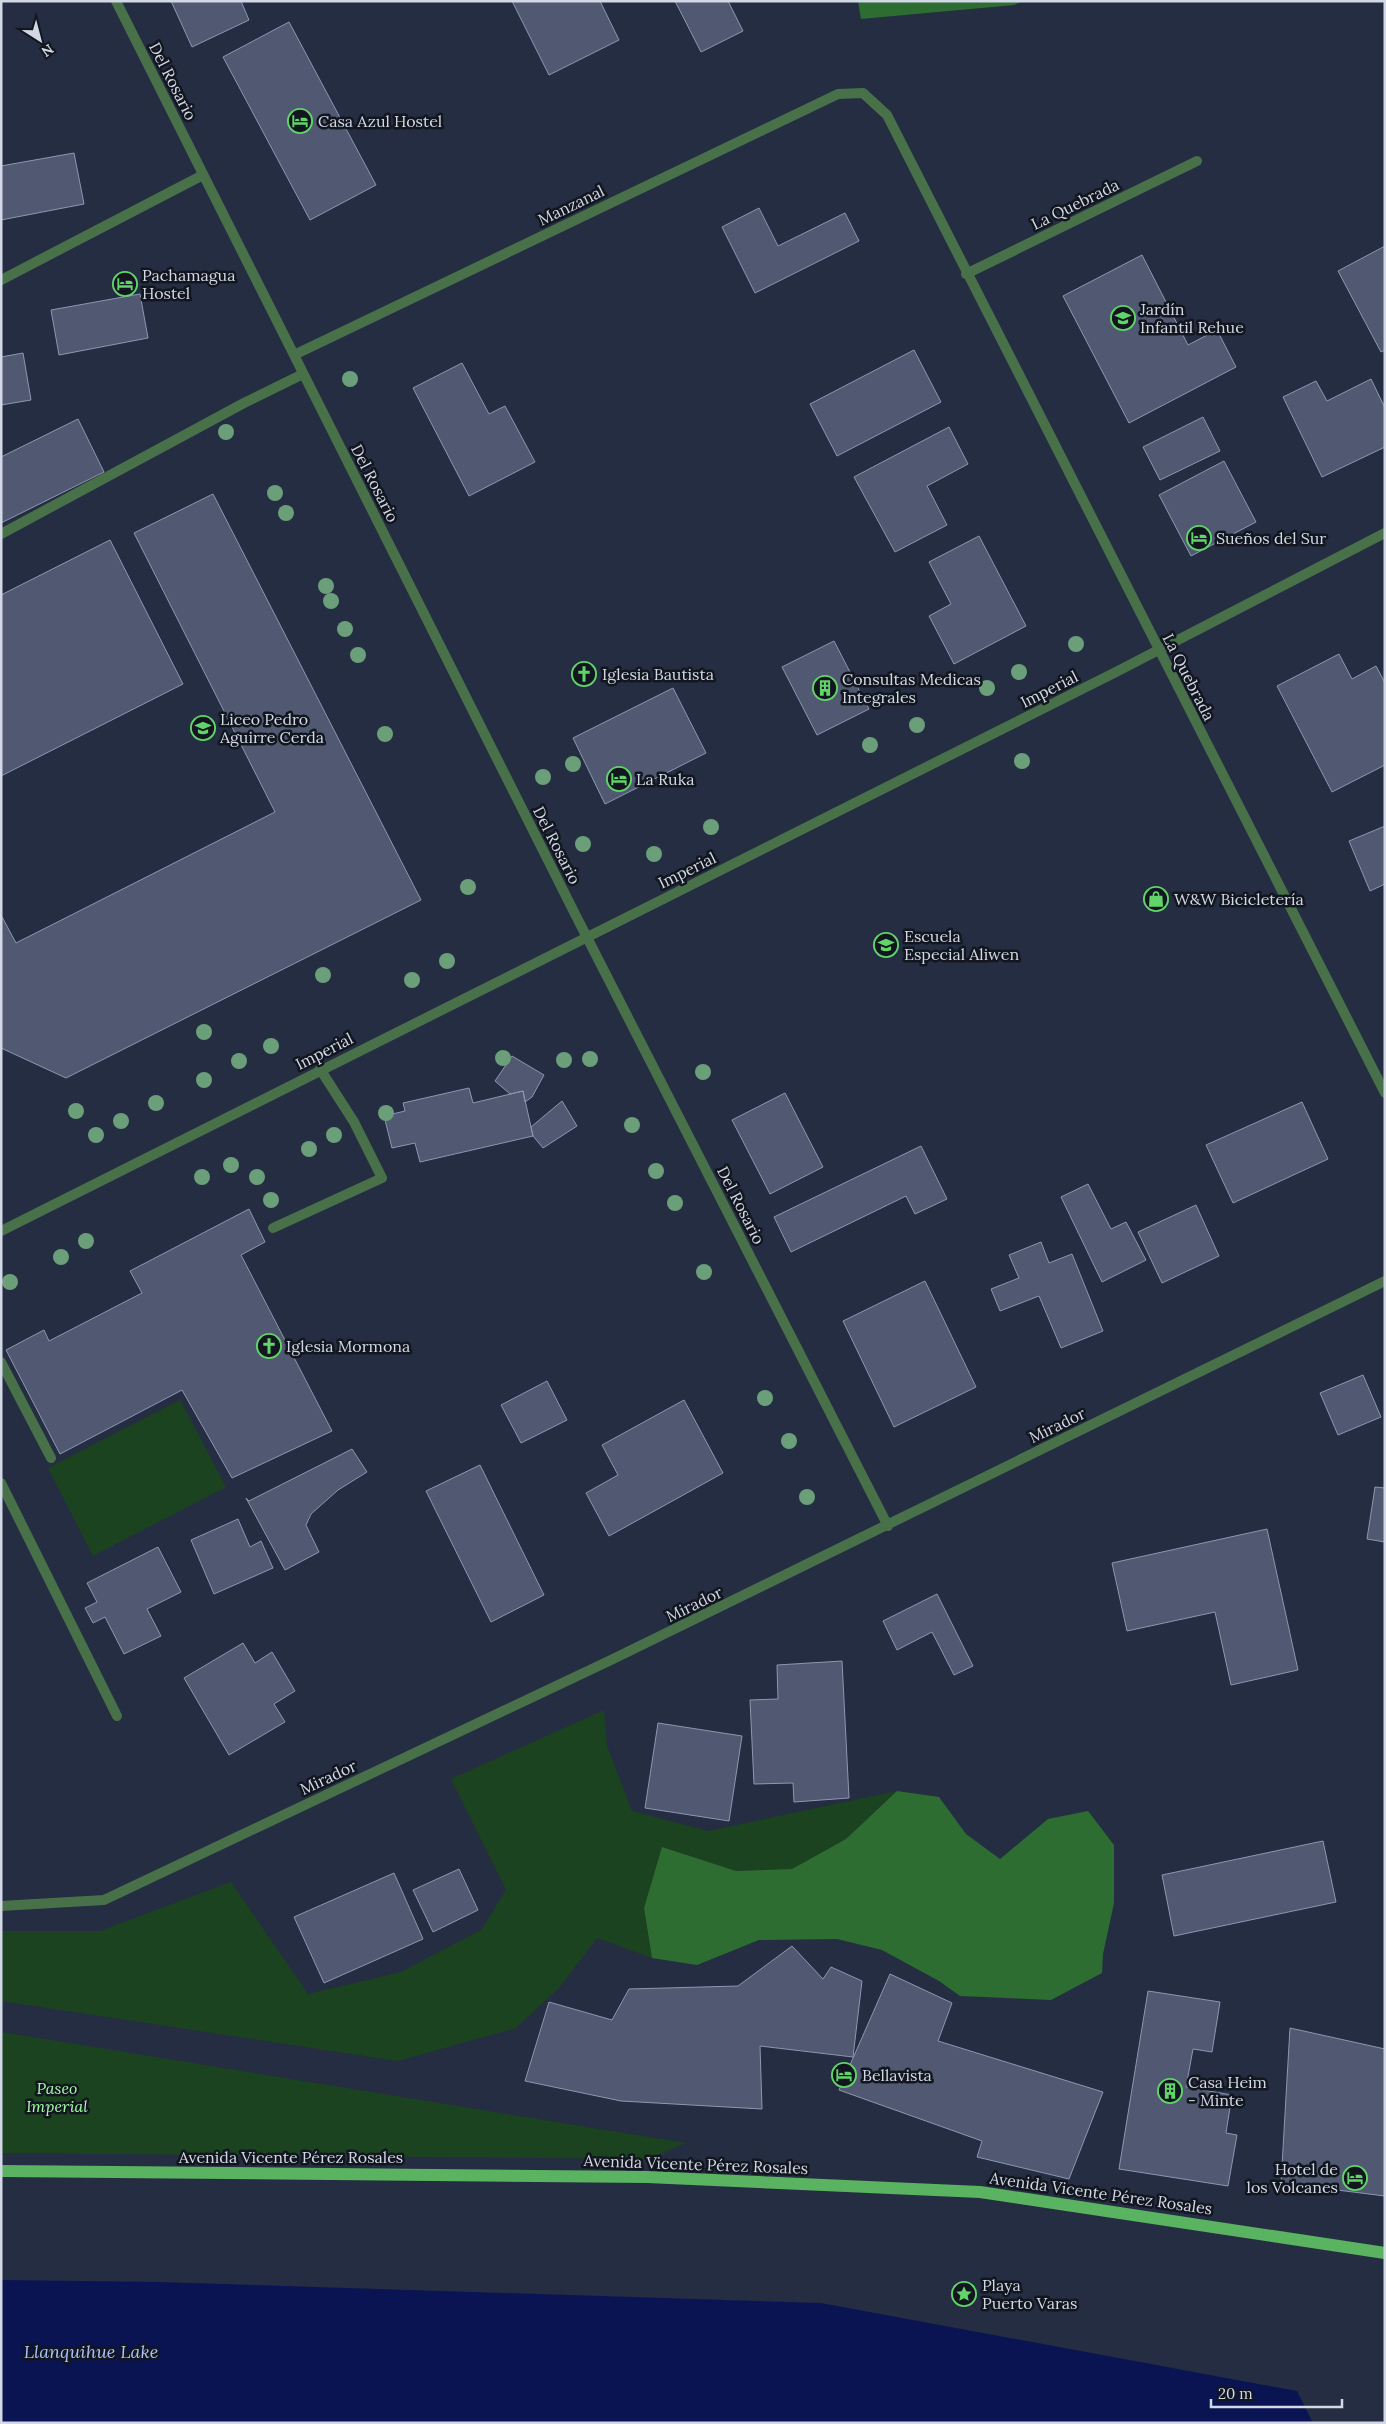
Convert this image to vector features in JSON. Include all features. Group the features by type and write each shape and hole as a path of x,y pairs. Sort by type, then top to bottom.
{"main road":[{"name":"Avenida Vicente Pérez Rosales","path":"1,2171 647,2177 980,2192 1385,2253"}],"street":[{"name":"Del Rosario","path":"116,1 586,937 888,1526"},
{"name":"La Quebrada","path":"863,93 887,115 966,274 1385,1093"},
{"name":"Manzanal","path":"294,355 838,94 863,93"},
{"name":"La Quebrada","path":"966,274 1197,161"},
{"path":"1,280 203,175"},
{"path":"1,534 244,403 303,374"},
{"name":"Imperial","path":"1,1231 1158,651 1385,533"},
{"path":"273,1228 382,1178 354,1122 320,1070"},
{"name":"Mirador","path":"1,1906 104,1900 611,1660 1385,1281"},
{"path":"1,1362 51,1458"},
{"path":"1,1483 117,1716"}],"green space":[{"path":"858,1 1023,1 1014,5 861,19"},
{"path":"180,1400 226,1487 93,1556 48,1468"},
{"path":"604,1710 607,1746 632,1811 708,1831 897,1791 846,1839 792,1869 736,1871 662,1847 644,1908 652,1958 597,1938 559,1988 516,2028 398,2061 1,2001 1,1931 100,1931 231,1882 308,1994 401,1972 481,1930 506,1890 451,1779"},
{"path":"897,1791 939,1797 966,1834 1000,1859 1048,1819 1088,1811 1114,1845 1114,1903 1103,1954 1102,1973 1051,2000 960,1996 939,1981 882,1950 837,1939 759,1940 697,1965 652,1958 644,1908 662,1847 736,1871 792,1869 846,1839"},
{"name":"Paseo Imperial","path":"1,2032 686,2143 648,2159 1,2153"}],"water":[{"name":"Llanquihue Lake","path":"1,2280 158,2282 821,2303 1297,2391 1385,2401 1385,2423 1,2423"}],"pier":[{"path":"1298,2389 1385,2398 1385,2423 1313,2423 1297,2391"}],"building":[{"path":"171,1 241,1 249,20 192,47"},
{"path":"512,1 600,1 619,40 549,75"},
{"path":"675,1 728,1 743,31 701,52"},
{"name":"Casa Azul Hostel","path":"289,22 376,185 310,220 223,57"},
{"path":"74,153 84,204 1,220 1,166"},
{"path":"759,208 778,246 845,213 859,241 755,293 722,227"},
{"path":"1385,246 1385,350 1381,352 1338,271"},
{"path":"1142,255 1188,345 1217,330 1236,367 1129,423 1063,296"},
{"path":"140,294 148,338 59,355 51,310"},
{"path":"914,350 941,402 837,456 810,404"},
{"path":"23,353 31,400 1,405 1,357"},
{"path":"462,363 489,414 505,406 535,462 469,496 413,388"},
{"path":"1371,379 1385,408 1385,447 1322,477 1283,397 1316,381 1327,401"},
{"path":"1203,417 1220,451 1160,480 1143,447"},
{"path":"78,419 104,472 1,523 1,457"},
{"path":"949,427 968,464 927,486 947,525 895,552 854,477"},
{"path":"1224,461 1256,522 1191,556 1159,495"},
{"path":"213,494 421,900 66,1078 1,1048 1,915 16,943 275,812 134,533"},
{"path":"979,536 1026,626 954,664 929,616 951,604 929,562"},
{"path":"110,540 183,684 1,776 1,595"},
{"name":"Consultas Medicas Integrales","path":"834,641 869,709 817,735 782,667"},
{"path":"1339,654 1352,679 1376,666 1385,683 1385,765 1332,792 1277,686"},
{"path":"673,688 706,753 605,804 573,738"},
{"path":"1385,826 1385,884 1370,891 1349,841"},
{"path":"512,1056 544,1075 532,1097 525,1102 523,1091 510,1094 495,1081"},
{"path":"469,1088 473,1103 523,1091 533,1136 420,1162 415,1143 392,1148 384,1116 405,1111 403,1103"},
{"path":"785,1093 823,1167 770,1194 732,1120"},
{"path":"562,1101 577,1126 543,1148 533,1136 531,1127"},
{"path":"1302,1102 1328,1159 1233,1203 1206,1145"},
{"path":"921,1146 947,1199 915,1214 906,1196 791,1252 774,1217"},
{"path":"1088,1184 1111,1229 1126,1222 1146,1260 1102,1282 1061,1197"},
{"path":"1196,1205 1219,1256 1162,1283 1138,1232"},
{"path":"249,1209 265,1242 241,1255 332,1431 232,1478 182,1390 60,1454 6,1350 44,1330 49,1341 142,1293 130,1271"},
{"path":"1041,1242 1049,1263 1072,1254 1103,1331 1061,1348 1039,1296 1000,1311 991,1289 1019,1278 1009,1255"},
{"path":"925,1281 976,1387 894,1427 843,1321"},
{"path":"1363,1375 1381,1417 1338,1435 1320,1393"},
{"path":"547,1381 567,1420 521,1443 501,1405"},
{"path":"684,1400 723,1473 609,1536 586,1493 618,1475 602,1445"},
{"path":"352,1449 367,1472 338,1490 311,1514 306,1525 319,1552 285,1570 246,1498 249,1501"},
{"path":"480,1465 544,1595 491,1622 426,1491"},
{"path":"1375,1487 1385,1488 1385,1542 1367,1539"},
{"path":"238,1519 250,1547 261,1541 273,1568 214,1594 191,1540"},
{"path":"1267,1529 1298,1670 1231,1685 1215,1612 1127,1631 1112,1563"},
{"path":"158,1547 181,1592 147,1609 161,1636 124,1654 105,1617 93,1623 85,1608 97,1602 87,1583"},
{"path":"937,1594 973,1666 954,1675 932,1632 897,1650 883,1621"},
{"path":"243,1643 255,1663 272,1652 295,1691 274,1704 285,1722 229,1755 184,1678"},
{"path":"842,1661 849,1798 794,1802 793,1783 754,1784 750,1700 778,1699 777,1665"},
{"path":"658,1723 742,1736 729,1821 645,1808"},
{"path":"1323,1841 1336,1902 1174,1936 1162,1875"},
{"path":"459,1869 478,1910 433,1932 413,1890"},
{"path":"394,1873 423,1939 324,1983 294,1917"},
{"path":"792,1946 823,1979 831,1967 862,1981 853,2057 760,2046 762,2109 621,2101 525,2081 549,2002 612,2020 629,1989 738,1986"},
{"path":"890,1974 952,2003 938,2041 1103,2092 1069,2179 977,2157 982,2141 839,2090"},
{"name":"Casa Heim - Minte","path":"1148,1991 1220,2002 1212,2052 1193,2049 1186,2087 1232,2095 1226,2133 1237,2135 1228,2186 1119,2169"},
{"path":"1290,2028 1385,2049 1385,2196 1281,2183"}],"place":[{"name":"Casa Azul Hostel","path":"300,121"},
{"name":"Pachamagua Hostel","path":"125,284"},
{"name":"Jardín Infantil Rehue","path":"1123,318"},
{"name":"Sueños del Sur","path":"1199,538"},
{"name":"Iglesia Bautista","path":"584,674"},
{"name":"Consultas Medicas Integrales","path":"825,688"},
{"name":"Liceo Pedro Aguirre Cerda","path":"203,728"},
{"name":"La Ruka","path":"619,779"},
{"name":"W&W Bicicletería","path":"1156,899"},
{"name":"Escuela Especial Aliwen","path":"886,945"},
{"name":"Iglesia Mormona","path":"269,1346"},
{"name":"Bellavista","path":"844,2075"},
{"name":"Casa Heim - Minte","path":"1170,2091"},
{"name":"Hotel de los Volcanes","path":"1355,2178"},
{"name":"Playa Puerto Varas","path":"964,2294"}]}
